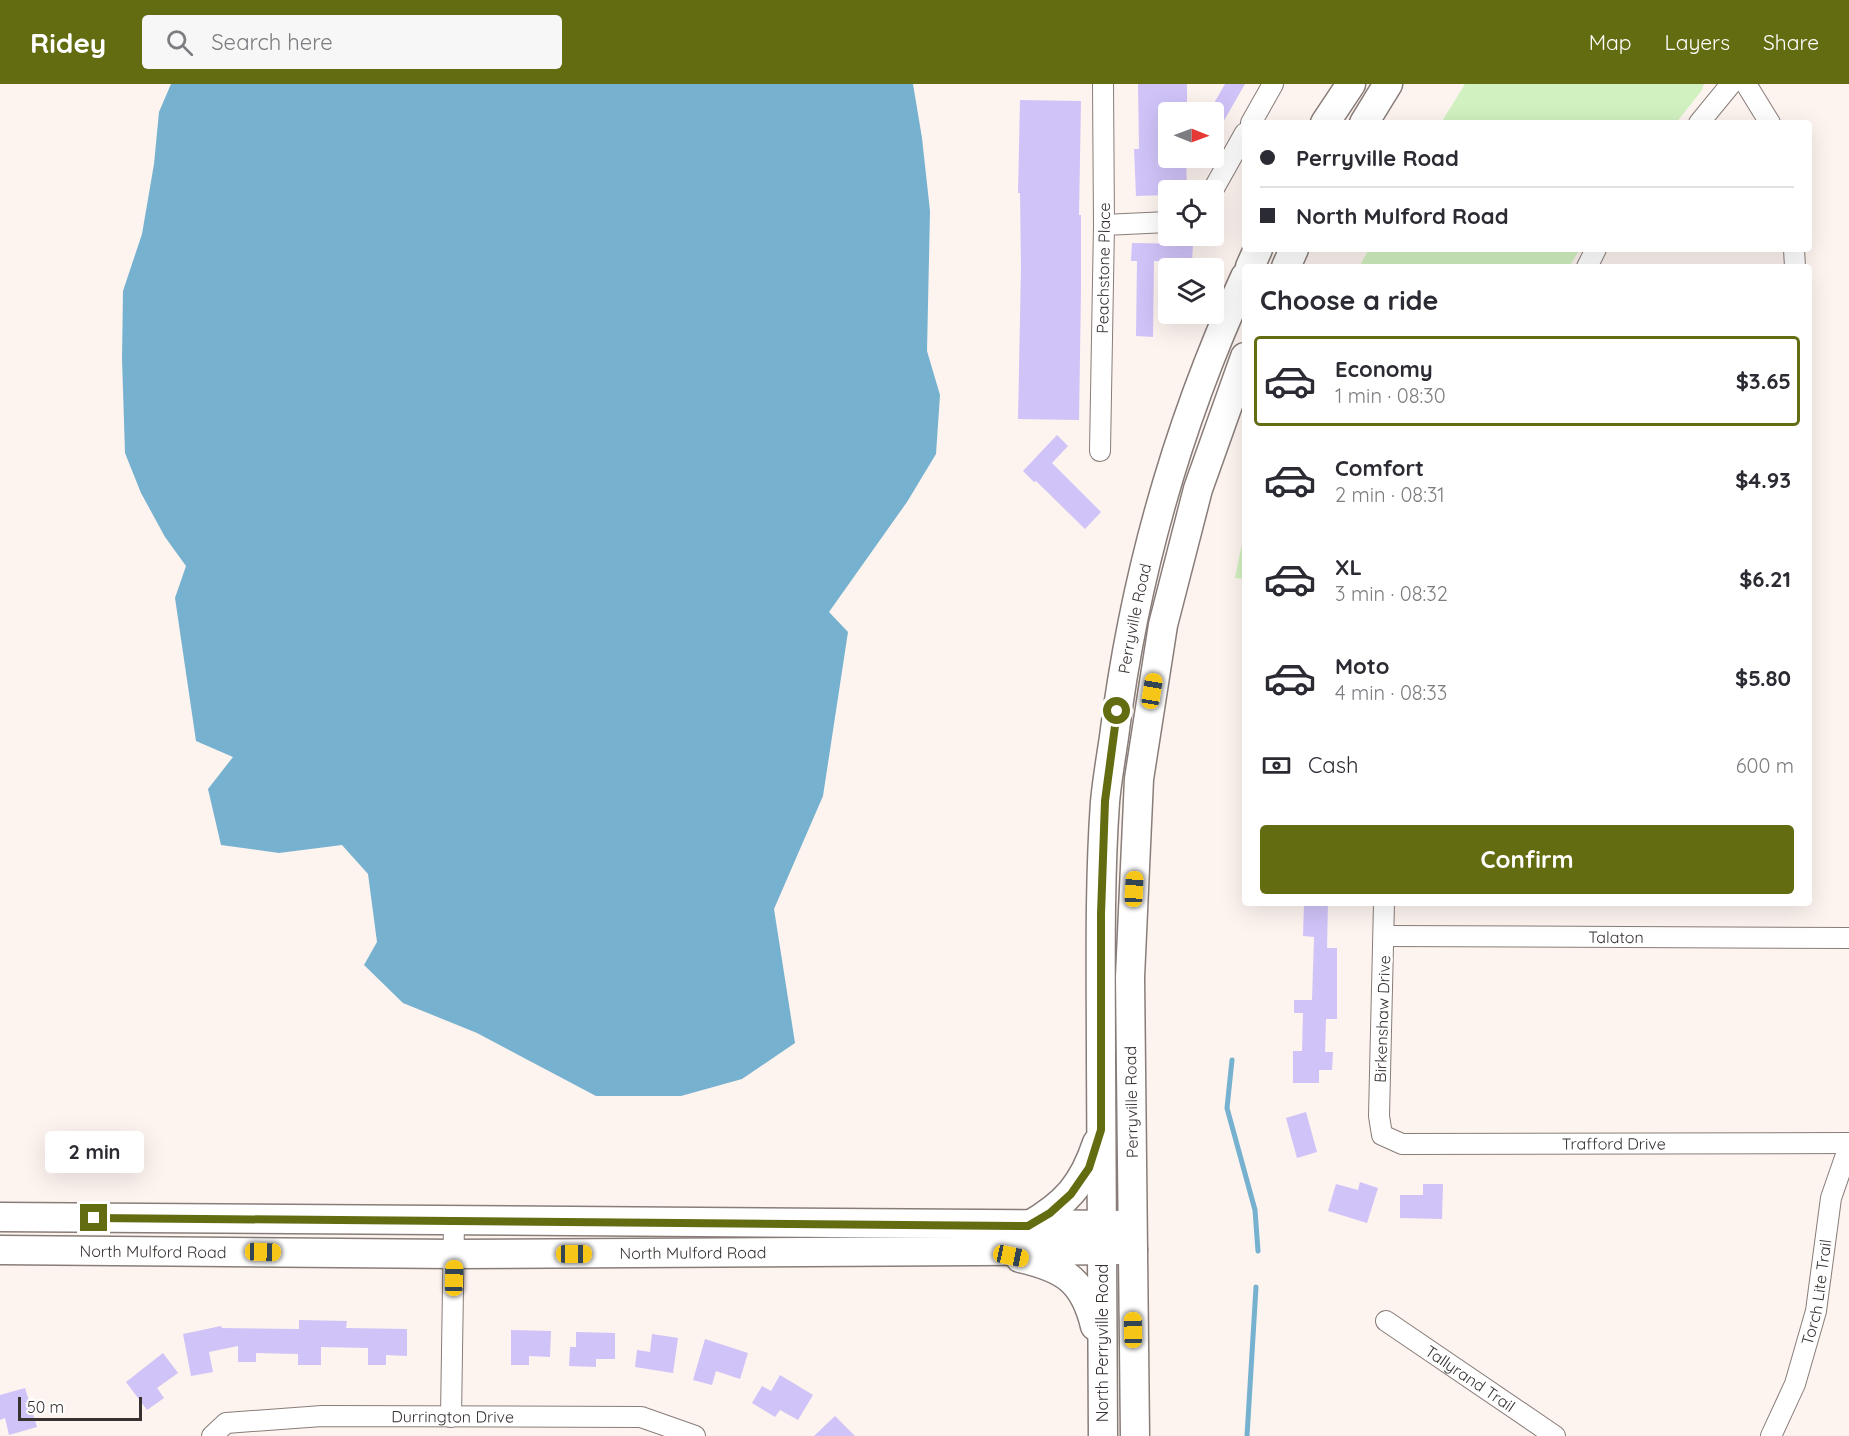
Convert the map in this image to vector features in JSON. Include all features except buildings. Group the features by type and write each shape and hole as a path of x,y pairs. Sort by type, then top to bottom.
{"main road":[{"path":"1327,120 1351,84"},
{"path":"1366,120 1388,84"},
{"name":"Perryville Road","path":"1102,1238 1101,914 1105,801 1120,688 1142,576 1165,492 1193,402 1224,322 1242,283"},
{"name":"Perryville Road","path":"1132,1238 1130,977 1139,779 1163,625 1198,489 1242,365"},
{"path":"1028,1226 1050,1213 1071,1194 1089,1168 1101,1130"},
{"name":"North Mulford Road","path":"0,1217 1028,1226 1102,1238"},
{"name":"North Mulford Road","path":"0,1250 454,1254 989,1251 1102,1238 1132,1238"},
{"name":"North Perryville Road","path":"1102,1238 1103,1436"},
{"name":"North Perryville Road","path":"1132,1238 1135,1436"},
{"path":"989,1251 1033,1261 1066,1274 1082,1289 1091,1308 1102,1348"}],"street":[{"name":"Peachstone Place","path":"1100,451 1104,225 1103,84"},
{"path":"1253,120 1273,84"},
{"path":"1701,120 1731,84"},
{"path":"1746,84 1768,120"},
{"path":"1219,180 1242,138"},
{"path":"1104,225 1158,222"},
{"name":"Birkenshaw Drive","path":"1382,1135 1379,1116 1384,906"},
{"name":"Talaton","path":"1384,936 1849,938"},
{"name":"Trafford Drive","path":"1382,1135 1402,1144 1849,1144"},
{"name":"Torch Lite Trail","path":"1771,1436 1795,1384 1816,1311 1832,1198 1849,1144"},
{"path":"451,1418 454,1221"},
{"name":"Tallyrand Trail","path":"1386,1321 1555,1436"},
{"name":"Durrington Drive","path":"212,1436 226,1423 322,1416 641,1417 695,1436"}],"green space":[{"path":"1465,84 1704,84 1702,90 1678,120 1443,120"},
{"path":"1367,252 1578,252 1571,264 1361,264"},
{"path":"1242,546 1242,579 1235,578"}],"water":[{"path":"171,84 913,84 930,211 927,351 940,395 936,454 907,502 829,612 848,632 823,796 774,909 795,1043 742,1079 681,1096 596,1096 477,1033 403,1003 364,965 377,942 368,874 342,845 279,853 221,845 208,789 233,757 196,741 175,598 186,566 165,537 141,493 125,453 122,359 123,291 142,234 154,164 159,112"}],"waterway":[{"path":"1232,1060 1227,1108 1255,1210 1258,1251"},
{"path":"1247,1436 1256,1287"}],"route":[{"path":"94,1218 1028,1226 1050,1213 1071,1194 1089,1168 1101,1130 1101,914 1105,801 1117,711"}]}
